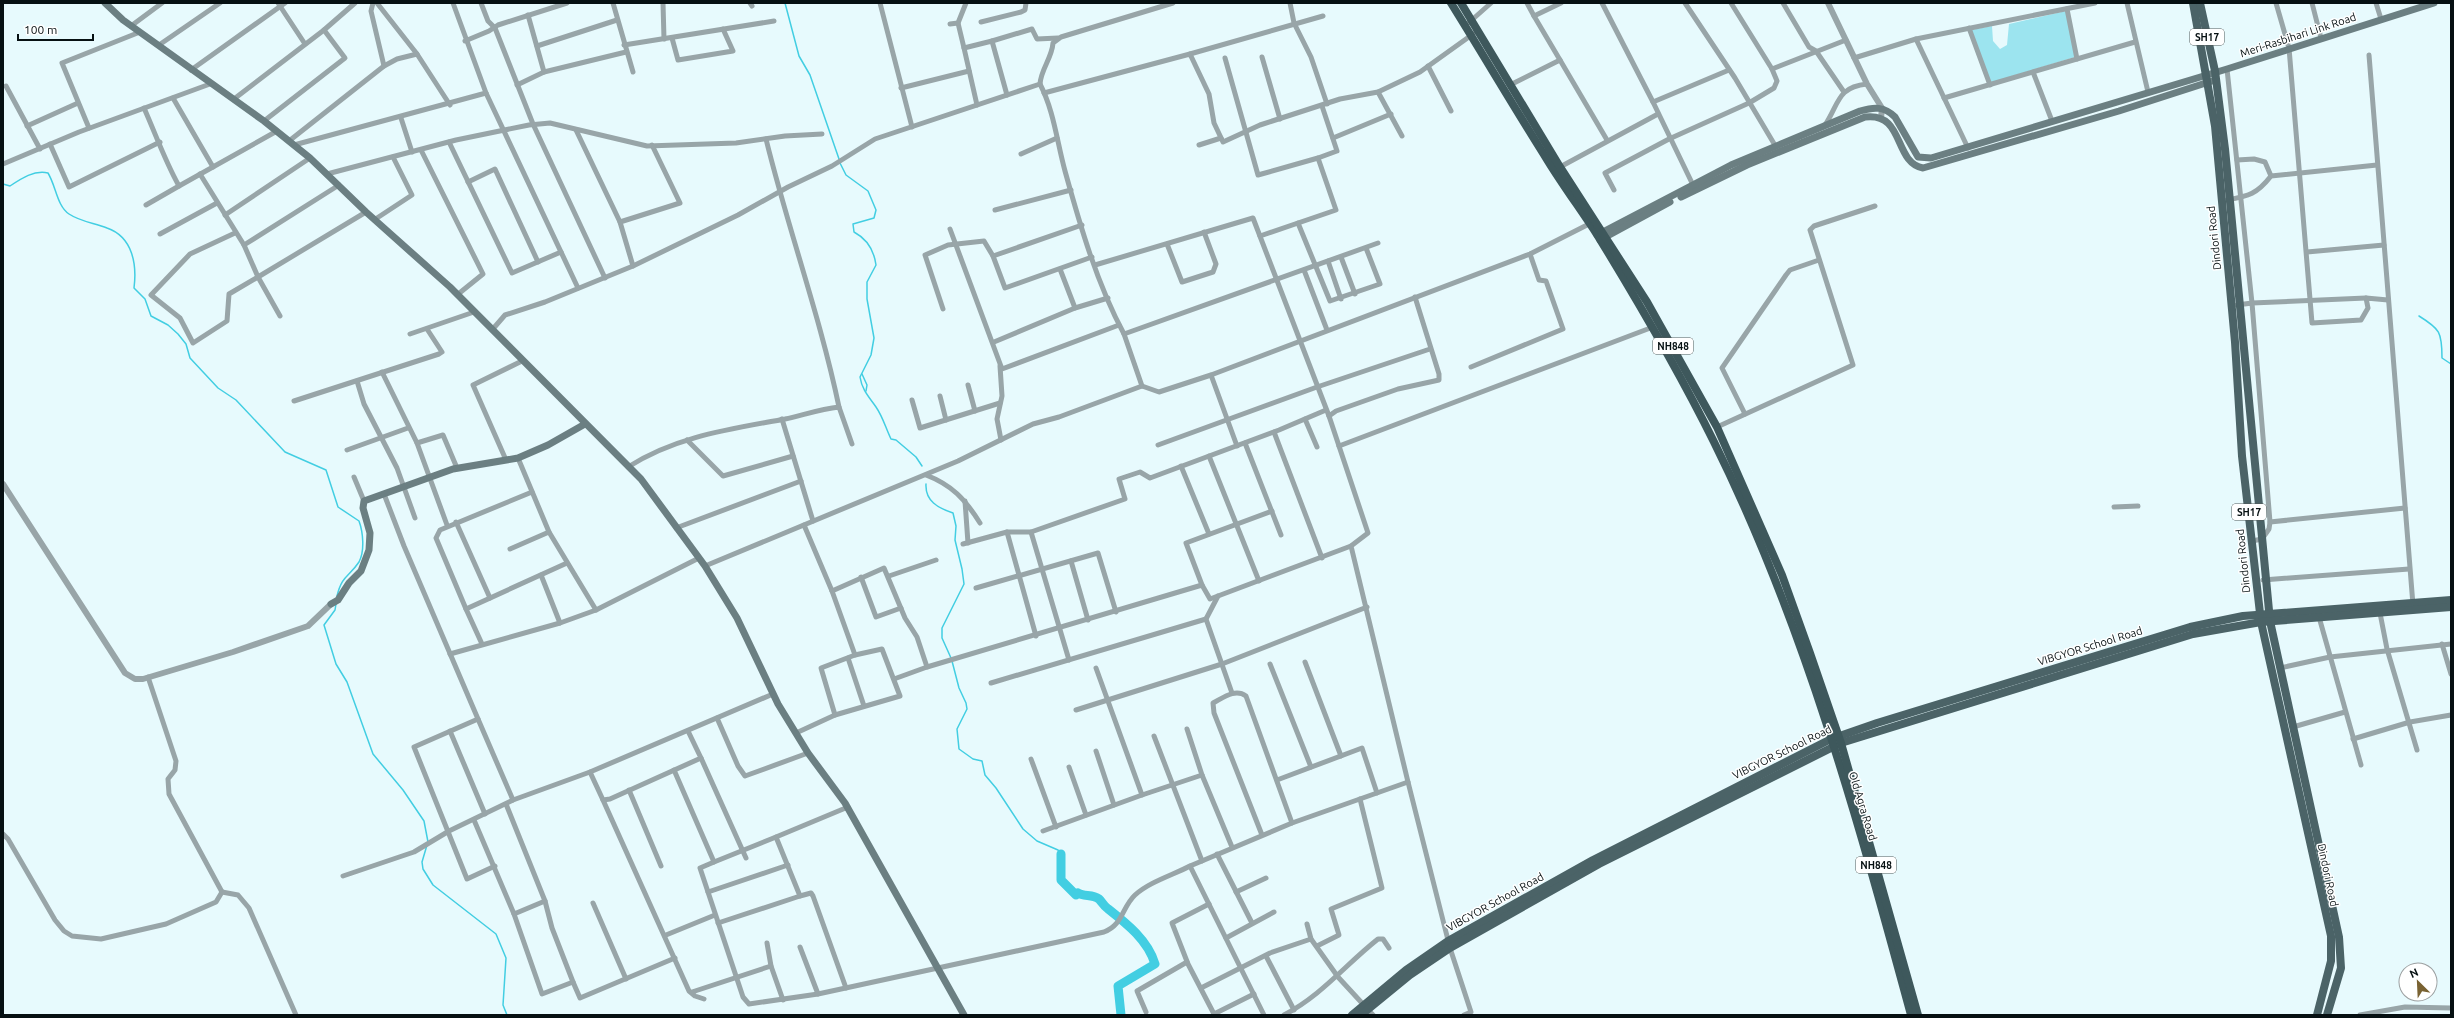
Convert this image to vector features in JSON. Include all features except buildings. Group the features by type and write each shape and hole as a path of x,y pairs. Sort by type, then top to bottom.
{"highway":[{"name":"NH848","path":"1451,3 1469,24"},
{"name":"NH848","path":"1461,3 1469,24 1549,163 1572,190"},
{"name":"NH848","path":"1474,33 1510,85 1560,167 1572,190 1647,302 1718,427 1782,575 1836,741 1918,1015"},
{"name":"NH848","path":"1602,236 1653,327"},
{"name":"Old Agra Road","path":"1653,327 1727,469 1778,586 1805,657 1824,719 1836,741 1911,1015"}],"main road":[{"path":"105,3 131,26 159,45 210,84 264,121 310,158 374,220 457,295 641,479 705,566 737,618 773,694 808,753 848,807 964,1015"},
{"name":"Dindori Road","path":"2193,3 2226,200 2236,305 2242,456 2256,580 2330,936 2331,961 2317,1015"},
{"name":"SH17","path":"2200,3 2215,71"},
{"name":"Meri-Rasbihari Link Road","path":"1882,108 1894,117 1918,157 1925,159 1968,148 2215,71 2225,70 2289,48 2434,3"},
{"path":"1602,236 1747,165 1864,117 1881,118 1894,130 1910,162 1923,168 2119,112 2216,80 2225,70"},
{"path":"2215,71 2226,200"},
{"path":"1602,236 1693,185 1731,166 1824,128 1860,111 1874,107 1882,108"},
{"path":"2236,305 2262,539 2265,580 2265,618 2280,668 2340,937 2341,968 2327,1015"},
{"path":"334,602 361,571 369,550 370,533 363,508 364,501 457,468 518,458 548,445 585,424"},
{"path":"2265,618 2319,617 2380,613 2451,600"},
{"path":"2265,618 2413,607 2451,606"},
{"name":"VIBGYOR School Road","path":"1352,1015 1366,1011 1384,991 1449,945 1629,845 1836,741 2190,627 2265,618"}],"street":[{"path":"131,26 162,3"},
{"path":"159,45 220,3"},
{"path":"234,99 324,30 355,3"},
{"path":"373,3 371,11 384,66"},
{"path":"377,3 418,54 450,105"},
{"path":"452,3 465,41 486,93 578,288"},
{"path":"481,3 488,21 495,28 533,124 605,278"},
{"path":"465,41 528,15 567,3"},
{"path":"613,3 633,72"},
{"path":"663,3 664,39"},
{"path":"880,3 912,127"},
{"path":"966,3 958,23 977,104"},
{"path":"981,22 1022,12 1025,10 1026,3"},
{"path":"964,48 1032,29 1037,39 1059,38 1163,4 1173,3"},
{"path":"1225,58 1258,175 1318,158 1337,150 1311,57 1294,23 1290,3"},
{"path":"1469,24 1491,3"},
{"path":"1527,3 1607,140"},
{"path":"1534,16 1561,3"},
{"path":"1602,3 1653,102 1669,139 1693,185"},
{"path":"1686,3 1776,147"},
{"path":"1614,190 1605,173 1669,139 1749,103 1774,88 1777,81 1772,69 1732,3"},
{"path":"1784,3 1809,47 1816,51 1844,92"},
{"path":"1828,3 1867,84 1882,108 1881,118"},
{"path":"1854,58 1916,39 2095,3"},
{"path":"2127,3 2148,92"},
{"path":"2276,3 2289,48 2312,323 2361,320 2368,308 2366,298"},
{"path":"2312,3 2321,38"},
{"path":"2376,3 2381,19"},
{"path":"191,70 281,4 305,44"},
{"path":"2067,9 2077,59"},
{"path":"528,15 544,72"},
{"path":"1044,93 1190,54 1294,23 1323,16"},
{"path":"537,46 617,20"},
{"path":"624,45 774,21"},
{"path":"950,24 958,23"},
{"path":"1969,28 1990,84"},
{"path":"264,121 345,58 324,30"},
{"path":"672,38 678,60 733,51 723,30"},
{"path":"89,128 62,63 140,32"},
{"path":"1190,54 1209,94 1214,123 1223,142 1246,131 1280,119 1325,105 1378,92 1428,66 1474,33"},
{"path":"1059,38 1053,43 1052,54 1040,77 1040,84 1044,93 1071,190 1092,257 1119,326 1124,334 1142,386"},
{"path":"1916,39 1968,148"},
{"path":"1772,69 1846,40"},
{"path":"992,41 1007,95"},
{"path":"1944,98 2135,42"},
{"path":"517,85 544,72 626,52"},
{"path":"292,143 384,66 397,59 418,54"},
{"path":"2369,55 2413,607"},
{"path":"1262,57 1280,119"},
{"path":"1510,85 1560,60"},
{"path":"1428,66 1450,111"},
{"path":"1653,102 1729,70"},
{"path":"2225,70 2237,160 2252,303 2270,522 2269,529 2262,539 2252,542"},
{"path":"901,88 969,71"},
{"path":"2034,72 2052,121"},
{"path":"3,164 89,128 210,84"},
{"path":"492,330 505,315 633,266 738,215 779,192 832,166 875,140 977,104 1040,84"},
{"path":"1824,128 1844,92 1856,85 1867,84"},
{"path":"6,86 40,149"},
{"path":"1378,92 1402,136"},
{"path":"292,143 401,118 450,105 486,93"},
{"path":"173,98 213,167"},
{"path":"27,126 78,103"},
{"path":"144,108 160,142 167,164 179,186"},
{"path":"1333,138 1391,114"},
{"path":"1560,167 1607,140 1658,114"},
{"path":"401,118 412,152"},
{"path":"327,174 449,142 533,124 550,123 576,130 652,145 736,144 766,139 822,134"},
{"path":"576,130 620,222 633,266"},
{"path":"146,205 277,131"},
{"path":"1021,154 1057,138"},
{"path":"1199,145 1221,138"},
{"path":"766,139 779,192 830,361 839,406 852,444"},
{"path":"50,144 69,187 160,142"},
{"path":"449,142 512,273 561,252"},
{"path":"620,222 676,205 680,202 652,145"},
{"path":"421,150 483,274 457,295"},
{"path":"374,220 412,195 393,157"},
{"path":"225,215 310,158"},
{"path":"1260,236 1336,210 1318,158"},
{"path":"2237,160 2254,159 2265,162 2271,176"},
{"path":"2226,200 2241,197 2260,190 2271,176 2377,165"},
{"path":"468,182 495,169 538,262"},
{"path":"200,174 235,233 244,245 258,277 280,316"},
{"path":"244,245 339,185"},
{"path":"995,210 1071,190"},
{"path":"160,234 217,203"},
{"path":"1718,427 1853,366 1818,260 1810,230 1814,226 1875,206"},
{"path":"235,233 190,254 151,296 180,318 193,343 227,321 229,294 366,212"},
{"path":"1095,265 1253,218 1277,279 1299,342 1329,416 1368,533 1351,546 1210,599 1202,585 1186,543 1272,511"},
{"path":"705,566 926,475 1032,424 1059,417 1142,386 1159,392 1211,374 1530,254 1593,222"},
{"path":"1298,223 1330,302 1342,299 1380,284 1366,248"},
{"path":"993,256 1082,225"},
{"path":"950,229 982,317 994,342 1000,366 1000,404 997,419 1001,440"},
{"path":"1167,244 1182,282 1213,272 1216,264 1204,232"},
{"path":"943,309 925,255 948,245 984,241 993,256 1005,288 1092,257"},
{"path":"1124,334 1378,243"},
{"path":"2307,252 2384,245"},
{"path":"1471,367 1563,330 1546,281 1539,280 1530,254"},
{"path":"1341,257 1355,294"},
{"path":"1745,414 1722,368 1790,270 1818,260"},
{"path":"1328,261 1342,299"},
{"path":"1060,269 1075,308"},
{"path":"1304,270 1327,330"},
{"path":"1329,416 1336,411 1398,389 1438,380 1439,374 1415,297"},
{"path":"994,342 1075,308 1108,298"},
{"path":"2236,305 2366,298 2388,300"},
{"path":"410,334 474,312"},
{"path":"1000,366 1002,369 1119,326"},
{"path":"1339,446 1653,327"},
{"path":"294,401 442,352 427,329"},
{"path":"1158,445 1317,387 1430,349"},
{"path":"506,460 473,385 522,361"},
{"path":"382,372 408,428 417,443 447,525"},
{"path":"1211,374 1237,446"},
{"path":"357,381 364,404 397,468 415,518"},
{"path":"968,384 975,411"},
{"path":"940,396 946,420"},
{"path":"912,400 920,428 1000,404"},
{"path":"628,467 648,454 688,440 839,406"},
{"path":"965,501 966,544 1007,532 1031,532 1125,499 1119,479 1140,472 1150,478 1274,432 1326,410"},
{"path":"782,419 813,521"},
{"path":"1305,419 1316,447"},
{"path":"347,450 408,428"},
{"path":"1274,432 1322,558"},
{"path":"417,443 443,435 457,468"},
{"path":"688,440 723,476 793,456"},
{"path":"1245,443 1281,535"},
{"path":"1208,456 1259,581"},
{"path":"518,458 549,532 596,610"},
{"path":"1181,466 1209,534"},
{"path":"926,475 944,482 965,501 980,523"},
{"path":"354,477 364,501"},
{"path":"676,528 801,481"},
{"path":"3,484 125,673 135,679 148,677 233,652 308,626 334,602"},
{"path":"482,644 436,538 440,530 447,525 532,492"},
{"path":"383,494 513,800"},
{"path":"2114,507 2138,506"},
{"path":"2270,522 2405,508"},
{"path":"456,522 490,598"},
{"path":"804,525 832,591 855,655"},
{"path":"510,549 549,532"},
{"path":"1007,532 1036,636"},
{"path":"1031,532 1058,629 1069,660"},
{"path":"1351,546 1449,945 1471,1012 1464,1015"},
{"path":"976,588 1098,553 1116,612"},
{"path":"450,654 560,623 596,610 699,558"},
{"path":"889,576 936,560"},
{"path":"1071,561 1088,620"},
{"path":"466,609 567,563"},
{"path":"832,591 884,568 889,576 901,608 917,637 928,667"},
{"path":"2256,580 2409,569"},
{"path":"541,575 560,623"},
{"path":"861,577 876,617 901,608"},
{"path":"894,679 928,667 1036,636 1202,585"},
{"path":"992,683 1206,619 1218,596"},
{"path":"1076,710 1222,664 1367,607"},
{"path":"2380,613 2387,650 2410,722 2417,750"},
{"path":"2319,617 2360,765"},
{"path":"1206,619 1232,693"},
{"path":"2442,644 2451,674"},
{"path":"2280,668 2330,657 2451,644"},
{"path":"796,733 835,715 900,696 882,650 855,655 821,668 835,715"},
{"path":"848,658 864,706"},
{"path":"1305,662 1341,756"},
{"path":"1270,664 1311,767"},
{"path":"1096,668 1142,795"},
{"path":"148,677 176,761 175,770 168,779 169,794 222,892"},
{"path":"1262,835 1214,714 1213,703 1232,693 1242,693 1246,696 1292,823"},
{"path":"343,876 416,851 449,831 513,800 590,772 773,694"},
{"path":"2293,727 2345,712"},
{"path":"2352,739 2410,722 2451,715"},
{"path":"717,718 738,766 745,776 808,753"},
{"path":"478,719 414,747 467,879 495,866"},
{"path":"1187,729 1202,775 1232,847"},
{"path":"450,731 484,814"},
{"path":"688,731 746,858"},
{"path":"1154,736 1202,861"},
{"path":"1277,780 1362,748 1378,793"},
{"path":"1096,751 1114,805"},
{"path":"603,800 701,758"},
{"path":"1031,759 1056,827"},
{"path":"1068,767 1086,815"},
{"path":"674,770 714,862"},
{"path":"590,772 692,992 695,996 704,999"},
{"path":"1043,831 1202,775"},
{"path":"848,807 743,852 700,868 743,998 749,1004 818,994 1104,932 1112,929 1120,921 1135,894 1190,866 1292,823 1408,782"},
{"path":"629,790 661,866"},
{"path":"1317,946 1339,934 1331,909 1382,888 1360,799"},
{"path":"506,804 545,901 552,928 580,998 676,958"},
{"path":"474,820 495,866 514,914 542,994 573,982"},
{"path":"3,834 8,839 55,920 64,931 79,938 102,938 166,924 216,902 222,892"},
{"path":"776,837 800,896"},
{"path":"1217,854 1252,923"},
{"path":"708,892 788,865"},
{"path":"1190,866 1264,1015"},
{"path":"1236,892 1266,878"},
{"path":"222,892 238,895 249,908 296,1015"},
{"path":"718,923 811,893 846,988"},
{"path":"514,914 545,901"},
{"path":"593,903 626,979"},
{"path":"1209,904 1172,923 1187,962 1214,1014 1254,994"},
{"path":"1226,938 1274,912"},
{"path":"666,935 715,915"},
{"path":"1307,924 1311,939 1338,977 1366,1011"},
{"path":"1201,988 1240,967 1311,939"},
{"path":"1284,1015 1294,1010 1338,977 1340,972 1378,939 1383,939 1390,948"},
{"path":"767,943 771,966 783,1000"},
{"path":"800,946 818,994"},
{"path":"1266,956 1294,1010"},
{"path":"1146,1012 1137,991 1187,962"},
{"path":"692,992 771,966"},
{"path":"2360,1015 2405,1007 2451,1008"}],"shaded area":[{"path":"2066,11 2075,57 1989,83 1971,30 1992,26 1993,41 2000,49 2007,45 2009,24"}],"waterway":[{"path":"785,3 799,56 810,75 839,159"},
{"path":"840,163 846,175 868,191 876,210 874,218 853,224 854,232 863,238 872,250 876,265 867,282 867,299 874,338 871,355 860,377 862,386 881,415 891,439 896,440 916,457 922,466"},
{"path":"3,184 10,186 33,174 43,172 48,173 59,201 69,214 78,219 107,228 116,232 123,238 128,245 134,261 134,288 145,299 151,316 168,325 178,334 186,344 190,358 218,388 236,400 285,452 326,470 338,507 359,521 362,530 363,547 361,558 341,584 337,596"},
{"path":"2419,316 2436,328 2440,337 2442,358 2451,364"},
{"path":"862,374 867,385 866,391"},
{"path":"926,484 926,490 930,499 942,509 953,513 956,526 955,540 964,584 942,628 942,638 951,658"},
{"path":"336,604 335,610 324,625 336,664 347,682 373,754 403,790 424,821 428,842"},
{"path":"952,661 959,688 966,703 967,709 957,729 959,749 973,759 982,761 985,775 996,788 1023,829 1037,841 1058,850 1061,854"},
{"path":"427,845 422,862 423,869 433,885 496,934 506,958 503,1005 507,1015"},
{"path":"1061,854 1061,880 1076,895 1078,893 1099,899 1136,933 1152,955 1155,964 1118,986 1121,1015"}]}
